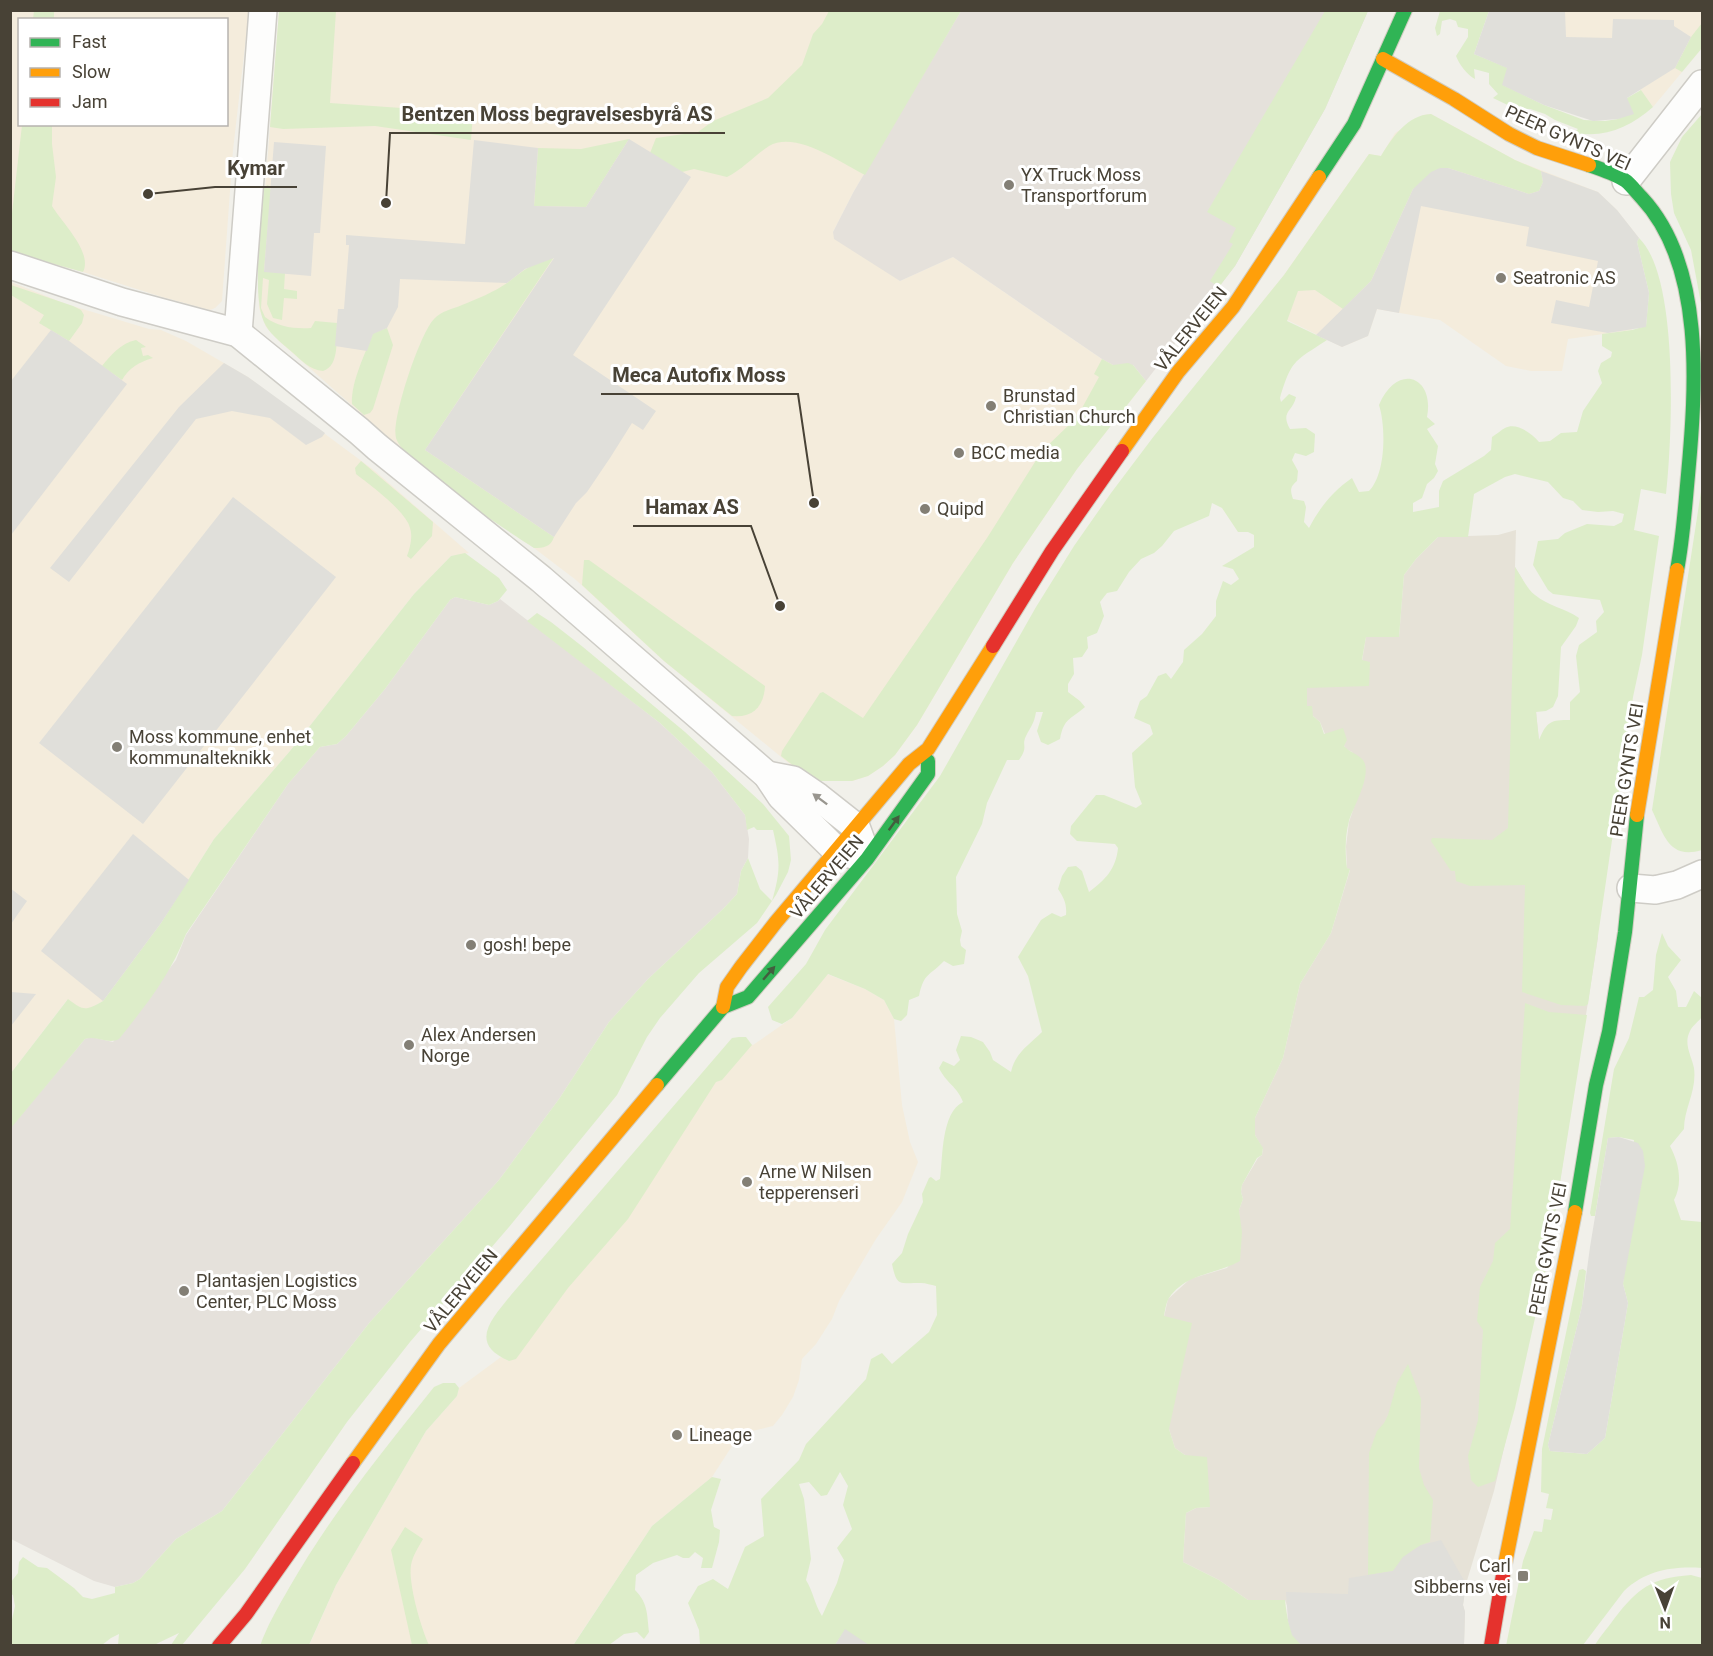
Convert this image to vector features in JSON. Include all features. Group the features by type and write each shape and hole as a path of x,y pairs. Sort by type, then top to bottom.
{"street":[{"path":"238,333 263,10"},
{"name":"VÅLERVEIEN","path":"219,1646 246,1614 440,1344 723,1006 727,987 776,922 877,805 909,764 928,749 1053,551 1178,372 1233,307 1354,124 1405,10"},
{"name":"PEER GYNTS VEI","path":"1383,59 1528,143 1564,158 1599,168 1626,181 1651,208 1664,228 1677,256 1690,320 1694,405 1681,548 1642,781 1630,888 1609,1032 1596,1085 1568,1250 1510,1535 1491,1646"},
{"path":"1626,181 1702,84"},
{"path":"10,265 122,302 238,333 541,579 767,775 781,796 837,850 867,859"},
{"name":"VÅLERVEIEN","path":"723,1006 748,997 867,859 928,774 928,749"},
{"path":"767,775 793,780 856,827 867,859"},
{"path":"1630,888 1655,890 1677,885 1702,874"},
{"name":"VÅLERVEIEN","path":"241,1646 246,1614"}],"shaded area":[{"path":"10,11 249,11 233,150 222,301 210,310 11,252"},
{"path":"279,11 961,11 854,191 833,232 900,281 953,257 1102,359 1146,381 1077,469 1013,563 917,725 895,755 883,766 868,776 852,781 829,781 797,770 664,661 576,580 534,548 466,502 415,461 266,327 259,308 258,279"},
{"path":"961,11 1368,11 1325,109 1235,266 1146,381 1133,365 1113,365 1102,359 953,257 900,281 834,239 833,232 854,191"},
{"path":"1489,11 1702,11 1702,48 1653,107 1641,91"},
{"path":"1489,11 1565,11 1566,37 1612,38 1613,19 1674,20 1674,26 1691,37 1675,68 1627,98 1634,114 1618,119 1593,121 1544,105 1502,85 1507,68 1474,54"},
{"path":"1431,114 1515,160 1598,192 1617,210 1639,238 1632,330 1568,339 1562,371 1531,371 1506,366 1440,320 1377,309 1368,336 1342,347 1259,306 1284,275 1369,154 1381,156 1395,133 1423,115"},
{"path":"629,139 691,177 573,355 656,411 643,430 632,423 587,492 576,503 554,537 425,450 554,258 525,269 507,283 400,279 398,307 387,328 373,334 367,351 335,346 338,309 344,309 349,245 346,245 346,235 465,244 474,140 538,148 534,206 586,207"},
{"path":"274,142 326,146 320,233 314,233 311,276 264,272"},
{"path":"1440,168 1448,168 1529,194 1539,191 1543,182 1541,171 1598,192 1617,210 1639,238 1637,242 1649,293 1646,327 1608,333 1551,323 1556,300 1589,307 1598,261 1526,246 1529,227 1421,206 1399,313 1377,309 1368,336 1342,347 1316,335 1371,281 1413,189 1431,172"},
{"path":"11,282 66,304 149,329 161,330 186,341 248,377 375,471 469,553 451,556 414,594 290,751 214,839 161,923 103,1001 89,1009 81,1009 67,1000 11,1073"},
{"path":"51,330 127,384 11,535 11,381"},
{"path":"224,363 248,377 325,433 306,445 270,418 232,411 196,419 69,582 50,568 179,407"},
{"path":"233,497 336,577 143,824 39,743"},
{"path":"1516,530 1515,567 1523,580 1539,741 1598,938 1547,1264 1494,1491 1466,1584 1463,1605 1465,1612 1464,1645 1301,1645 1285,1600 1248,1600 1219,1580 1183,1562 1186,1513 1196,1508 1210,1507 1185,1455 1175,1448 1169,1429 1164,1317 1168,1299 1190,1279 1227,1268 1241,1248 1239,1210 1243,1199 1242,1185 1262,1155 1263,1149 1255,1135 1255,1118 1283,1058 1300,984 1331,933 1350,870 1347,868 1346,846 1349,822 1365,775 1352,752 1325,734 1320,722 1313,716 1307,706 1307,688 1362,661 1366,637 1399,637 1404,575 1438,537 1498,535"},
{"path":"455,597 489,605 500,599 660,723 712,772 745,815 749,839 748,858 741,871 737,894 648,979 609,1022 559,1099 499,1180 370,1322 222,1511 176,1539 140,1579 133,1583 115,1587 94,1581 11,1539 10,1128 85,1039 91,1037 113,1042 176,960 186,935 288,784 320,747 337,744 346,736 385,689 450,600"},
{"path":"133,834 189,880 161,923 103,1001 41,951"},
{"path":"10,888 27,901 11,924 10,924"},
{"path":"827,974 865,989 884,1000 894,1019 902,1105 910,1142 918,1162 902,1202 876,1239 839,1301 832,1319 816,1344 802,1359 799,1380 793,1397 782,1415 773,1426 744,1433 734,1443 712,1477 652,1526 573,1645 309,1646 336,1585 426,1431 457,1396 459,1388 501,1357 509,1361 545,1269 749,1044 753,1045 792,1018"},
{"path":"10,992 36,994 11,1026"},
{"path":"1619,1137 1638,1143 1643,1151 1645,1166 1623,1284 1628,1303 1605,1438 1587,1454 1550,1451 1548,1445 1582,1306 1608,1138"},
{"path":"1441,1540 1466,1584 1463,1605 1465,1612 1464,1645 1301,1645 1292,1635 1288,1621 1286,1592 1348,1594 1349,1578 1393,1571 1403,1557 1421,1545"},
{"path":"845,1629 869,1645 835,1645"}],"green space":[{"path":"34,11 54,11 54,18 33,18"},
{"path":"279,11 336,11 330,103 473,113 471,140 375,126 283,129 270,127"},
{"path":"829,11 961,11 865,175 818,150 792,142 780,142 769,146 727,177 694,169 682,172 650,153 656,138 698,132 713,121 768,98 802,65 813,34"},
{"path":"1325,11 1368,11 1325,109 1235,266 1219,287 1210,281 1233,244 1229,242 1236,228 1207,212"},
{"path":"1440,11 1489,11 1474,54 1508,68 1503,85 1544,105 1584,120 1618,119 1627,98 1641,90 1653,107 1624,127 1591,134 1579,133 1567,131 1575,132 1578,129 1530,109 1516,109 1493,98 1498,94 1489,84 1489,73 1474,69 1475,79 1459,62 1456,56 1468,37 1468,29 1458,27 1456,21 1450,19 1442,21 1440,34 1437,36 1435,28"},
{"path":"1702,23 1702,48 1682,72 1675,68 1691,37"},
{"path":"1431,114 1515,160 1541,171 1543,182 1539,191 1529,194 1448,168 1413,189 1371,281 1343,309 1315,290 1298,291 1287,321 1327,340 1307,353 1291,368 1280,398 1281,402 1289,394 1296,397 1286,419 1290,429 1306,428 1315,434 1314,452 1306,456 1295,453 1292,460 1298,471 1297,481 1291,493 1293,499 1304,501 1306,507 1304,522 1309,528 1327,500 1352,478 1359,492 1369,491 1375,483 1383,450 1383,425 1379,405 1387,391 1395,383 1404,379 1420,384 1425,392 1428,403 1427,417 1435,424 1427,429 1438,446 1435,464 1438,471 1427,484 1422,498 1413,503 1413,512 1439,507 1439,491 1443,481 1484,456 1491,450 1492,437 1505,428 1514,426 1524,429 1539,442 1550,441 1561,433 1577,432 1583,411 1602,383 1598,371 1601,363 1611,357 1612,352 1602,346 1602,334 1646,326 1649,293 1637,242 1639,238 1652,258 1661,287 1667,322 1671,400 1668,469 1666,494 1641,489 1634,530 1659,536 1588,1004 1585,1006 1561,1005 1522,992 1525,885 1470,886 1456,881 1455,871 1451,871 1431,841 1432,838 1492,840 1508,828 1515,567 1535,595 1579,618 1561,647 1558,696 1553,707 1546,711 1536,712 1539,740 1550,723 1570,720 1570,702 1580,692 1576,656 1579,645 1597,632 1596,621 1604,612 1600,600 1553,594 1548,590 1533,565 1538,541 1558,539 1565,533 1587,524 1614,526 1622,522 1624,514 1613,511 1582,510 1573,501 1563,498 1548,482 1515,474 1474,494 1468,537 1438,537 1404,575 1399,637 1366,637 1362,660 1370,662 1369,686 1307,688 1307,706 1312,706 1313,716 1320,722 1324,734 1343,728 1347,740 1344,746 1361,758 1365,766 1364,782 1349,821 1347,833 1346,862 1347,868 1350,869 1331,933 1300,984 1283,1058 1255,1118 1255,1135 1263,1148 1262,1155 1257,1158 1242,1185 1243,1199 1239,1210 1242,1232 1240,1261 1184,1284 1169,1298 1164,1316 1192,1323 1169,1429 1175,1448 1185,1455 1207,1457 1210,1507 1196,1508 1186,1513 1183,1562 1219,1580 1248,1600 1285,1600 1289,1624 1301,1645 869,1646 845,1630 835,1645 700,1645 699,1630 688,1603 698,1586 713,1579 728,1589 745,1547 764,1536 761,1499 799,1460 806,1444 866,1379 871,1359 882,1353 892,1364 929,1332 937,1315 936,1286 923,1283 901,1283 896,1277 892,1264 902,1253 923,1202 922,1194 929,1178 936,1181 940,1179 947,1125 956,1108 963,1102 939,1068 943,1061 954,1066 960,1060 956,1050 961,1036 983,1042 993,1060 1011,1072 1019,1054 1042,1032 1028,976 1018,957 1041,920 1052,913 1061,917 1066,915 1065,901 1058,889 1068,867 1076,866 1082,871 1089,892 1109,873 1115,862 1118,848 1115,844 1077,841 1070,834 1071,826 1096,795 1104,795 1136,808 1142,804 1135,787 1132,753 1153,734 1150,725 1134,718 1140,701 1147,696 1158,676 1166,673 1171,679 1183,662 1184,650 1202,634 1216,616 1216,601 1223,581 1231,585 1239,579 1233,569 1222,566 1254,547 1254,535 1248,532 1238,532 1222,508 1212,503 1209,516 1174,531 1154,553 1141,559 1117,591 1107,593 1100,602 1104,616 1097,633 1087,637 1088,648 1082,657 1073,658 1074,674 1068,684 1068,692 1085,707 1066,723 1060,739 1048,745 1041,742 1037,731 1043,712 1036,712 1025,739 1022,755 1019,760 1007,760 987,803 982,824 956,877 957,914 962,931 960,940 961,946 966,950 964,964 953,966 944,961 928,975 919,996 909,1000 907,1015 901,1021 894,1019 884,1000 865,989 828,974 792,1018 782,1024 772,1020 768,1007 806,964 825,930 940,776 1036,607 1111,493 1284,275 1369,154 1381,156 1401,129 1422,115","holes":["840,1472 848,1486 843,1505 852,1529 837,1548 844,1560 837,1583 822,1616 806,1580 811,1559 804,1499 799,1484 809,1482 821,1496 827,1495"]},
{"path":"1702,114 1702,309 1691,250 1674,213 1670,162 1682,137"},
{"path":"22,126 52,126 56,177 52,206 80,247 85,264 83,272 11,252 11,222"},
{"path":"629,139 586,207 534,206 538,148 581,149"},
{"path":"268,185 271,190 264,271 285,273 284,289 297,291 297,299 284,298 282,320 273,318 267,304 269,280 263,278 261,308 265,317 286,327 311,328 315,321 337,323 335,358 332,364 323,371 306,364 278,340 266,326 261,314 258,259 264,187"},
{"path":"554,257 425,450 554,537 546,546 534,548 458,496 417,464 396,438 396,428 408,377 421,341 434,319 444,312 497,289 535,264"},
{"path":"11,285 81,310 84,315 82,323 69,341 39,323 44,315 11,295"},
{"path":"387,328 393,345 373,409 364,415 352,404 356,377 373,333"},
{"path":"136,340 146,347 141,348 143,356 148,355 153,358 135,366 122,380 102,366 121,347"},
{"path":"1102,359 1113,365 1128,363 1133,365 1146,381 1077,469 1013,563 917,725 895,755 868,776 852,781 813,781 781,756 820,693 823,692 863,718 987,538 1043,450 1071,423 1082,408 1099,377 1094,374"},
{"path":"361,461 433,522 432,536 411,559 407,556 411,535 407,521 387,499 356,474 355,468"},
{"path":"1702,485 1702,850 1691,852 1682,851 1669,843 1652,810"},
{"path":"465,553 499,578 507,590 498,601 489,605 455,597 450,600 385,689 346,736 337,744 320,747 288,784 186,934 157,990 119,1039 111,1041 85,1039 11,1128 11,1073 68,999 81,1008 92,1007 103,1001 161,923 214,839 290,751 414,594 451,556"},
{"path":"584,560 589,560 765,686 760,705 746,715 732,716 664,661 582,585"},
{"path":"537,613 583,647 685,732 763,804 789,836 791,860 788,872 772,901 778,866 773,830 757,830 754,827 747,830 745,815 712,772 660,723 527,621"},
{"path":"748,858 760,889 772,901 757,923 699,973 660,1018 647,1037 617,1095 509,1227 410,1342 347,1422 245,1569 182,1645 171,1645 179,1633 154,1645 118,1645 119,1634 102,1645 11,1646 11,1624 15,1606 11,1594 11,1582 18,1573 19,1562 23,1557 38,1567 47,1568 83,1597 92,1599 115,1593 115,1587 140,1579 176,1539 222,1511 370,1322 499,1180 559,1099 609,1022 648,979 737,894 741,871"},
{"path":"1662,933 1668,946 1681,960 1668,977 1676,991 1678,1007 1686,1007 1694,991 1702,998 1702,1017 1691,1029 1687,1041 1694,1076 1684,1129 1670,1146 1679,1173 1674,1200 1681,1220 1702,1222 1702,1568 1670,1569 1641,1578 1624,1591 1583,1645 1506,1646 1523,1561 1534,1531 1542,1532 1544,1519 1551,1520 1553,1509 1546,1508 1549,1494 1541,1492 1542,1449 1579,1270 1583,1269 1586,1271 1582,1306 1548,1445 1550,1451 1587,1454 1605,1438 1628,1303 1623,1284 1634,1140 1619,1137 1608,1138 1595,1216 1591,1216 1590,1213 1614,1069 1629,1038 1639,997 1644,997 1653,990 1656,955"},
{"path":"1525,1003 1549,1012 1587,1015 1547,1264 1515,1408 1495,1481 1478,1487 1471,1480 1468,1456 1478,1420 1483,1330 1477,1321 1480,1287 1493,1261 1495,1243 1510,1229"},
{"path":"746,1037 752,1045 722,1080 716,1082 628,1219 568,1288 516,1359 509,1361 496,1354 486,1338 487,1330 497,1312 732,1038"},
{"path":"1408,1364 1421,1399 1419,1468 1424,1485 1433,1500 1430,1542 1409,1553 1393,1571 1368,1575 1369,1453 1377,1431 1388,1415 1397,1383"},
{"path":"443,1383 455,1383 459,1388 457,1396 426,1431 336,1585 309,1645 260,1646 289,1588 339,1510 434,1387"},
{"path":"712,1477 721,1479 711,1510 714,1527 720,1530 712,1568 701,1568 703,1558 695,1552 689,1558 677,1555 653,1563 636,1575 635,1590 645,1604 647,1614 649,1632 644,1639 637,1632 624,1634 609,1645 574,1644 652,1526"},
{"path":"405,1527 423,1539 411,1565 411,1583 422,1628 429,1645 412,1645 391,1550"},
{"path":"1691,1575 1702,1578 1702,1645 1595,1645 1623,1608 1646,1586 1677,1576"}],"traffic: fast":[{"path":"1319,177 1354,124 1405,10"},
{"path":"1589,165 1622,178 1642,198 1662,226 1677,258 1686,293 1692,329 1693,405 1685,511 1677,570"},
{"path":"657,1085 723,1007 748,997 867,859 928,774 928,761"},
{"path":"1575,1212 1596,1085 1609,1032 1625,932 1637,815"}],"traffic: slow":[{"path":"1383,59 1454,99 1509,134 1537,148 1589,165"},
{"path":"1122,451 1178,372 1233,307 1319,177"},
{"path":"1637,815 1677,570"},
{"path":"723,1007 727,987 776,922 909,764 928,749 993,646"},
{"path":"353,1463 439,1344 657,1085"},
{"path":"1504,1569 1575,1212"}],"traffic: jam":[{"path":"993,646 1052,551 1122,451"},
{"path":"219,1646 246,1614 353,1463"},
{"path":"1491,1646 1504,1569"}],"place":[{"name":"YX Truck Moss Transportforum","path":"1009,185"},
{"name":"Kymar","path":"148,194"},
{"name":"Bentzen Moss begravelsesbyrå AS","path":"386,203"},
{"name":"Seatronic AS","path":"1501,278"},
{"name":"Brunstad Christian Church","path":"991,406"},
{"name":"BCC media","path":"959,453"},
{"name":"Meca Autofix Moss","path":"814,503"},
{"name":"Quipd","path":"925,509"},
{"name":"Hamax AS","path":"780,606"},
{"name":"Moss kommune, enhet kommunalteknikk","path":"117,747"},
{"name":"gosh! bepe","path":"471,945"},
{"name":"Alex Andersen Norge","path":"409,1045"},
{"name":"Arne W Nilsen tepperenseri","path":"747,1182"},
{"name":"Plantasjen Logistics Center, PLC Moss","path":"184,1291"},
{"name":"Lineage","path":"677,1435"},
{"name":"Carl Sibberns vei","path":"1523,1576"}]}
